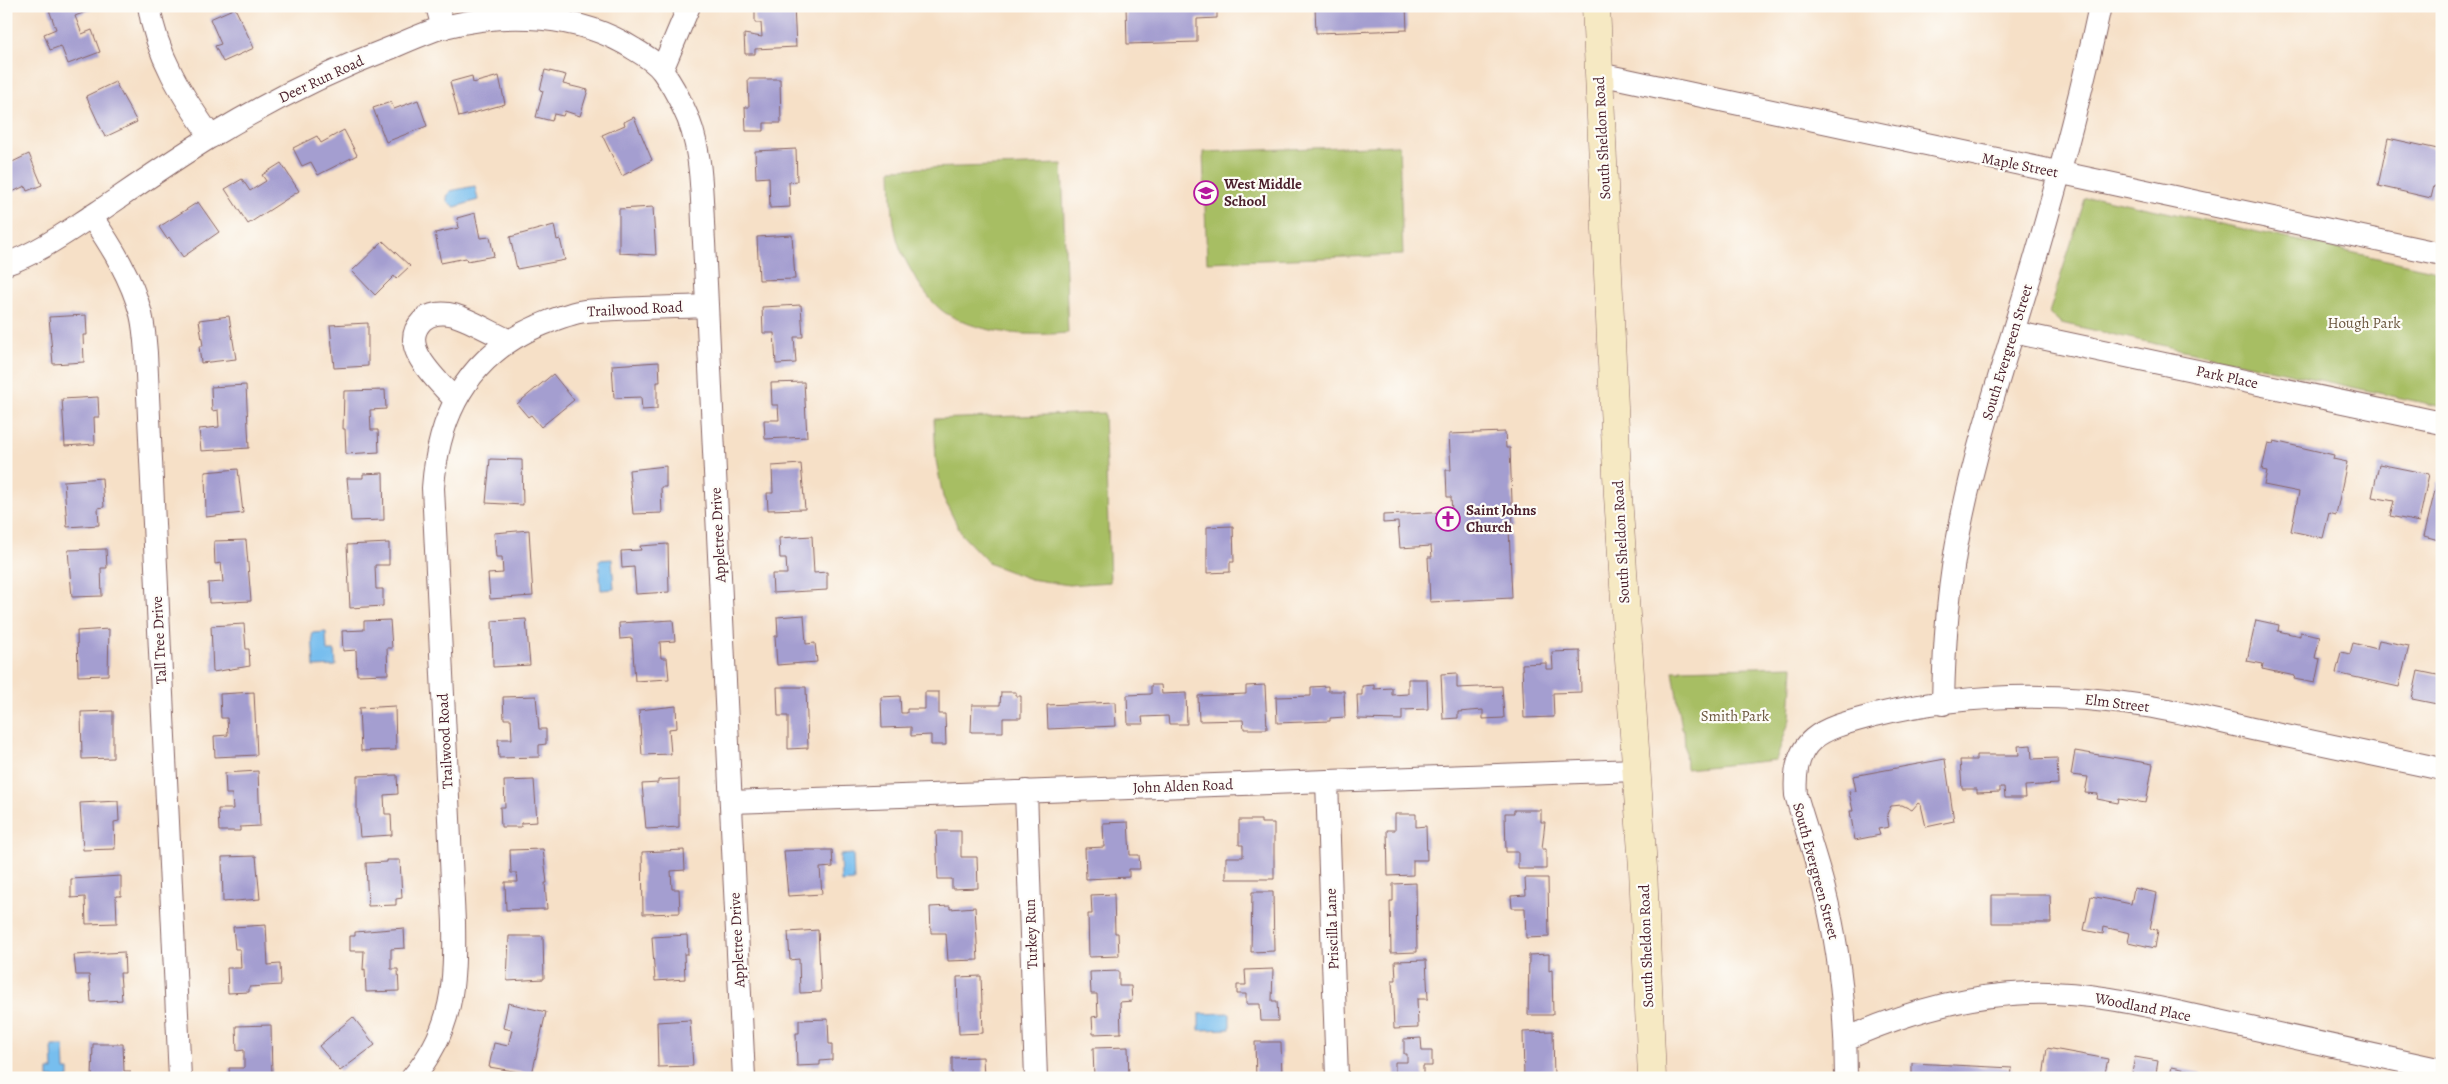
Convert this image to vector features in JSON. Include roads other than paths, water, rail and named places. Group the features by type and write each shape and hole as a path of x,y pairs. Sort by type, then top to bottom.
{"main road":[{"name":"South Sheldon Road","path":"1596,6 1618,496 1643,868 1652,1078"}],"street":[{"path":"149,6 153,31 168,66 190,107 211,137"},
{"path":"437,6 444,28"},
{"path":"662,70 690,6"},
{"name":"South Evergreen Street","path":"1943,704 1947,615 1960,528 1977,452 2059,173 2084,82 2100,6"},
{"name":"Deer Run Road","path":"6,264 34,252 259,108 327,74 444,28 500,19 531,18 573,23 599,30 621,40 645,55 662,70"},
{"name":"Appletree Drive","path":"662,70 684,108 697,146 707,306 744,1078"},
{"name":"Maple Street","path":"1599,74 2442,254"},
{"name":"Tall Tree Drive","path":"91,216 112,247 131,283 141,315 146,352 180,1078"},
{"name":"Trailwood Road","path":"414,1077 432,1052 443,1029 454,976 454,922 433,488 435,458 447,417 455,400 484,361 524,332 552,320 584,311 707,306"},
{"path":"455,400 417,354 413,343 414,330 424,319 440,312 454,315 510,341"},
{"name":"Park Place","path":"2013,332 2442,423"},
{"name":"Elm Street","path":"1801,755 1809,743 1820,733 1832,726 1894,710 1988,697 2033,696 2096,699 2147,706 2442,769"},
{"name":"South Evergreen Street","path":"1801,755 1794,780 1796,795 1824,889 1835,942 1846,1039 1846,1078"},
{"name":"John Alden Road","path":"731,802 1636,770"},
{"name":"Priscilla Lane","path":"1327,781 1337,1078"},
{"name":"Turkey Run","path":"1026,791 1036,1078"},
{"name":"Woodland Place","path":"1846,1039 1878,1025 1936,1006 1996,996 2050,993 2140,1004 2442,1070"}],"water":[{"path":"475,186 478,200 455,207 447,202 450,191"},
{"path":"612,559 614,589 601,590 599,560"},
{"path":"326,632 327,651 335,651 336,666 314,667 312,633"},
{"path":"853,854 854,881 841,882 840,855"},
{"path":"1230,1013 1230,1029 1199,1030 1199,1014"},
{"path":"52,1046 64,1046 65,1070 69,1070 69,1078 48,1078 48,1070 53,1070"}],"place":[{"name":"West Middle School","path":"1206,193"},
{"name":"Saint Johns Church","path":"1448,519"}],"park label":[{"name":"Hough Park","path":"2364,323"},
{"name":"Smith Park","path":"1735,716"}]}
